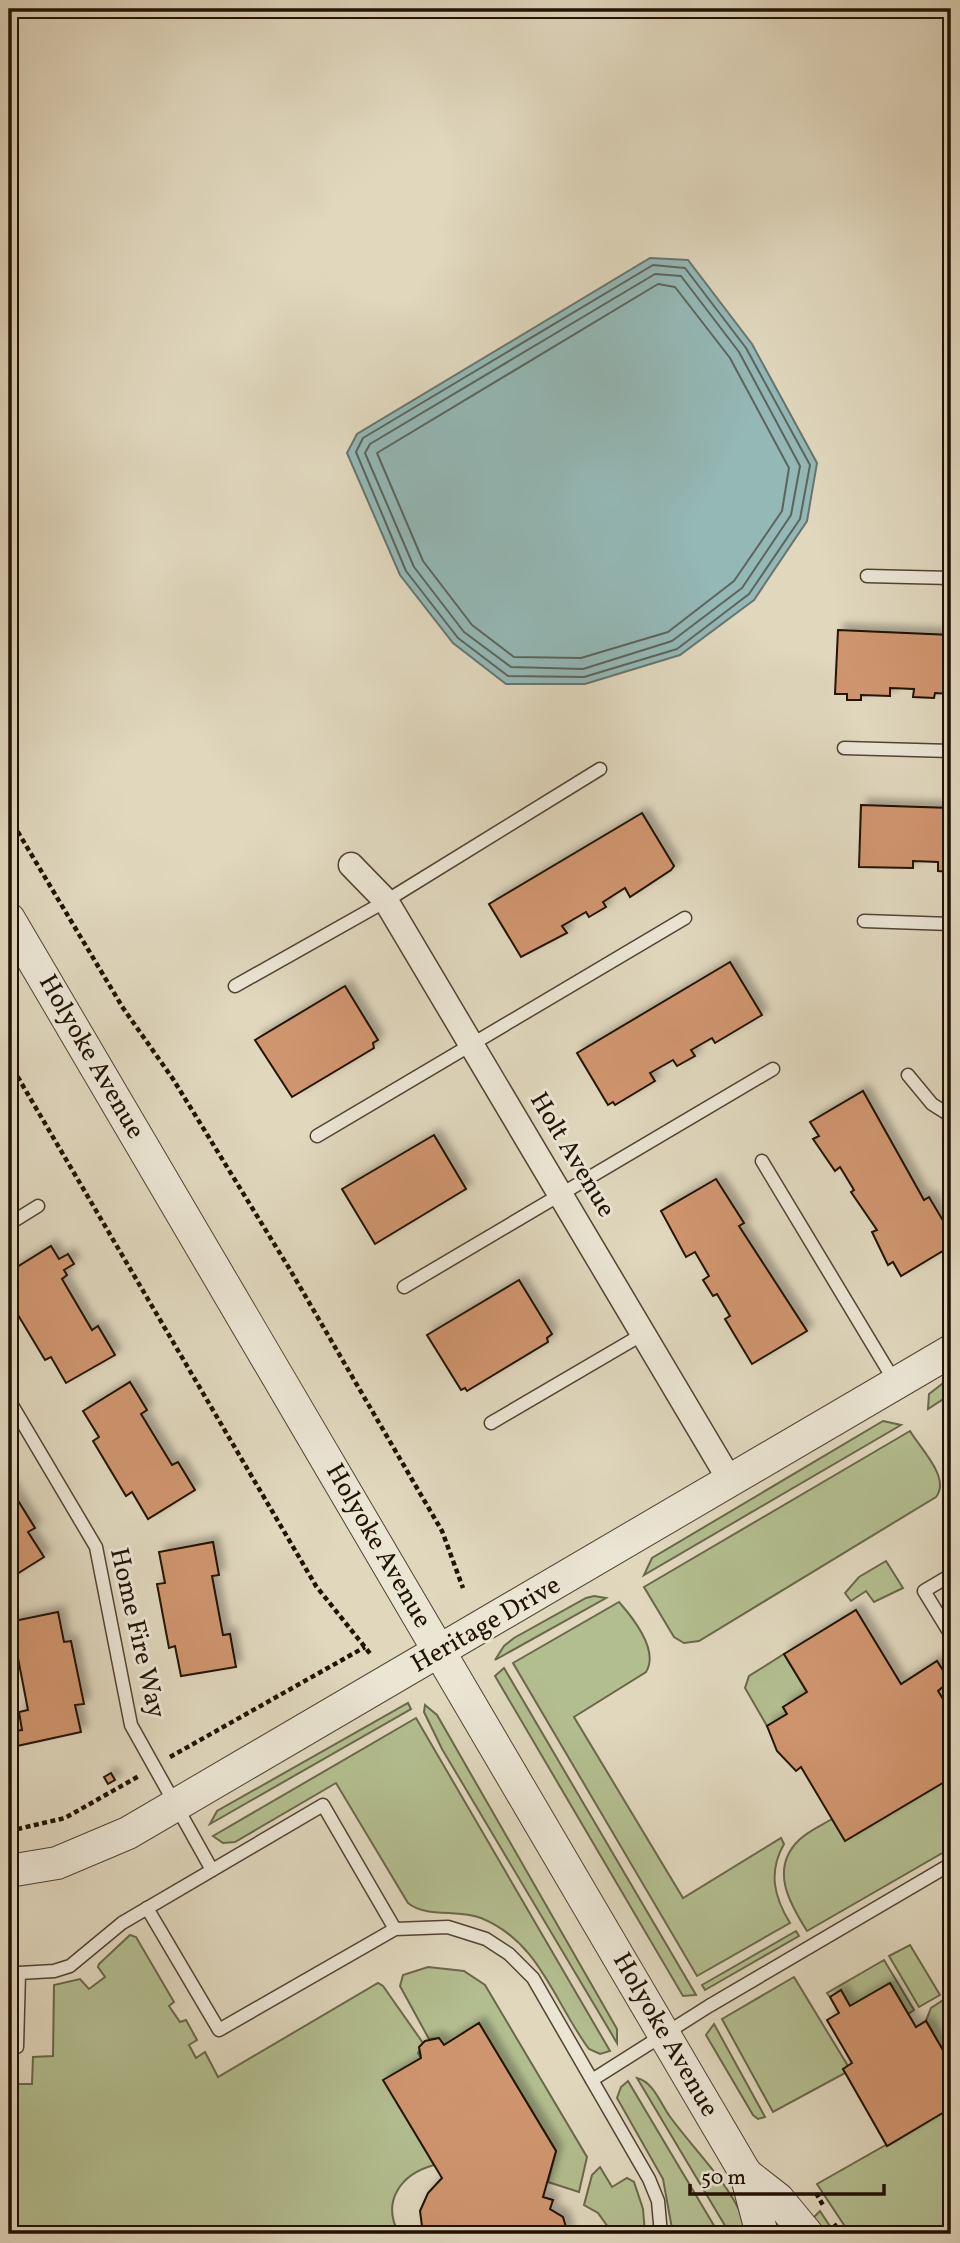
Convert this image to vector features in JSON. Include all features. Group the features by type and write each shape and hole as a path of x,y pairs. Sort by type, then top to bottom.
{"street":[{"name":"Holt Avenue","path":"351,865 386,901 732,1482"},
{"name":"Holyoke Avenue","path":"9,919 746,2174 762,2234"},
{"name":"Heritage Drive","path":"9,1871 32,1869 82,1854 175,1806 732,1482 951,1351"},
{"name":"Holyoke Avenue","path":"746,2174 778,2199 807,2234"}],"lane":[{"path":"867,576 951,578"},
{"path":"844,748 951,751"},
{"path":"235,986 386,901 600,769"},
{"path":"317,1136 685,918"},
{"path":"864,920 951,924"},
{"path":"404,1287 773,1069"},
{"path":"908,1075 932,1104 951,1116"},
{"path":"762,1161 896,1384"},
{"path":"9,1224 38,1206"},
{"path":"491,1423 643,1334"},
{"name":"Home Fire Way","path":"9,1400 96,1547 131,1725 212,1870"},
{"path":"951,1575 924,1591 951,1635"},
{"path":"9,2047 17,2047 14,1973 54,1971 70,1966 122,1923 323,1805 396,1929"},
{"path":"592,2080 664,2034 951,1864"},
{"path":"147,1908 219,2030 396,1929 428,1926 461,1929 486,1939 509,1954 533,1978 649,2179 658,2201 661,2234"}],"path":[{"path":"9,817 123,1008 173,1079 289,1268 442,1531 463,1588"},
{"path":"9,1062 316,1586 372,1656"},
{"path":"9,1832 65,1818 102,1800 154,1767 365,1647"}],"green space":[{"path":"951,1377 951,1394 928,1409 929,1394"},
{"path":"883,1421 901,1425 644,1575 652,1558"},
{"path":"910,1431 937,1472 940,1489 936,1497 699,1641 684,1643 674,1637 644,1587"},
{"path":"886,1561 903,1588 874,1602 866,1591 851,1601 845,1593 859,1577"},
{"path":"594,1596 606,1598 495,1660 504,1646 514,1638"},
{"path":"619,1602 638,1626 647,1645 649,1664 646,1672 574,1717 683,1898 781,1838 784,1844 776,1865 775,1884 780,1904 790,1923 697,1976 513,1663"},
{"path":"784,1654 807,1692 783,1707 787,1714 767,1726 745,1688 749,1676"},
{"path":"504,1668 696,1995 683,1996 495,1676"},
{"path":"408,1703 411,1709 210,1824 217,1811"},
{"path":"425,1705 437,1715 617,2029 617,2043 442,1749 424,1712"},
{"path":"416,1718 610,2051 600,2054 589,2049 532,1958 518,1942 501,1929 472,1915 433,1912 415,1908 408,1903 336,1783 235,1842 223,1843 213,1836"},
{"path":"951,1778 951,1848 807,1931 785,1886 785,1863 799,1840 832,1819 845,1841"},
{"path":"796,1931 799,1936 705,1990 702,1985"},
{"path":"130,1935 136,1937 174,2002 169,2006 180,2022 186,2020 197,2040 189,2045 196,2058 205,2052 218,2077 378,1983 383,1986 423,2043 418,2053 421,2058 384,2080 434,2165 412,2175 397,2190 392,2211 399,2234 9,2234 9,2084 32,2084 33,2057 53,2056 54,1985 80,1979 89,1989 105,1977 98,1967 99,1964"},
{"path":"910,1945 940,1995 919,2007 889,1956"},
{"path":"884,1960 914,2010 908,2014 890,1983 850,2006 841,1991 830,1997 827,1993"},
{"path":"428,1967 464,1971 485,1985 587,2157 579,2192 548,2182 556,2151 479,2024 444,2045 439,2038 429,2039 400,1986 403,1975"},
{"path":"794,1977 848,2066 843,2069 845,2073 773,2112 722,2019"},
{"path":"951,1995 951,2053 946,2056 926,2021 931,2008"},
{"path":"714,2024 765,2117 758,2119 753,2115 706,2035"},
{"path":"637,2078 653,2089 671,2118 726,2187 749,2234 730,2234"},
{"path":"628,2081 719,2234 673,2234 663,2179 617,2098 621,2087"},
{"path":"951,2108 951,2224 939,2234 850,2234 817,2184"},
{"path":"600,2167 612,2187 627,2178 634,2182 643,2209 645,2234 613,2234 598,2213 584,2205 592,2175"},
{"path":"820,2211 835,2234 822,2234 810,2221"}],"water":[{"path":"650,258 688,260 752,344 817,463 807,521 754,600 680,655 585,684 506,684 453,643 400,575 347,453 357,434"}],"building":[{"path":"838,630 951,635 951,694 935,693 934,698 913,697 914,689 890,688 890,696 861,695 861,700 847,700 847,694 835,694"},
{"path":"861,805 951,808 951,872 938,871 938,862 913,861 913,868 859,867"},
{"path":"642,813 674,866 671,870 630,897 625,888 603,902 606,907 589,917 586,912 562,926 567,933 521,957 489,904"},
{"path":"730,962 762,1015 715,1043 712,1038 691,1050 695,1056 677,1066 673,1060 650,1073 655,1081 615,1105 613,1102 608,1105 577,1053"},
{"path":"345,986 378,1040 373,1043 374,1048 292,1097 255,1040"},
{"path":"863,1091 924,1200 929,1197 951,1234 951,1246 901,1276 893,1262 888,1265 872,1232 877,1230 851,1192 854,1190 840,1167 835,1171 813,1139 819,1136 810,1122"},
{"path":"434,1135 466,1189 375,1244 342,1189"},
{"path":"716,1179 744,1223 739,1226 807,1331 752,1364 725,1319 730,1316 717,1294 713,1296 703,1280 709,1276 695,1252 686,1257 661,1211"},
{"path":"51,1246 59,1259 68,1254 74,1264 64,1270 67,1275 62,1279 92,1330 98,1326 115,1355 66,1383 51,1357 45,1360 12,1305 18,1301 9,1286 9,1272"},
{"path":"519,1280 552,1334 547,1338 548,1342 467,1391 465,1388 461,1390 427,1335"},
{"path":"130,1382 147,1410 141,1414 172,1465 178,1462 195,1490 148,1519 132,1492 126,1496 93,1441 99,1437 83,1411"},
{"path":"9,1486 35,1528 28,1532 44,1557 9,1579"},
{"path":"213,1542 219,1575 212,1576 223,1635 230,1634 236,1667 181,1676 175,1646 169,1648 157,1584 165,1583 159,1552"},
{"path":"856,1610 901,1684 937,1661 946,1675 945,1685 938,1691 951,1712 951,1778 845,1841 801,1767 796,1771 777,1751 767,1726 787,1714 783,1707 807,1692 784,1654"},
{"path":"58,1612 64,1642 71,1641 84,1704 75,1705 81,1732 17,1746 13,1731 22,1730 19,1712 28,1710 17,1653 12,1654 9,1622"},
{"path":"111,1773 115,1780 108,1784 104,1777"},
{"path":"890,1983 916,2027 926,2021 951,2064 951,2108 887,2146 843,2069 852,2063 827,2020 839,2013 830,1997 841,1990 850,2006"},
{"path":"479,2023 556,2151 543,2197 553,2200 550,2209 563,2217 568,2234 423,2234 420,2211 428,2193 442,2178 383,2080 421,2058 419,2047 425,2041 439,2038 444,2045"}]}
